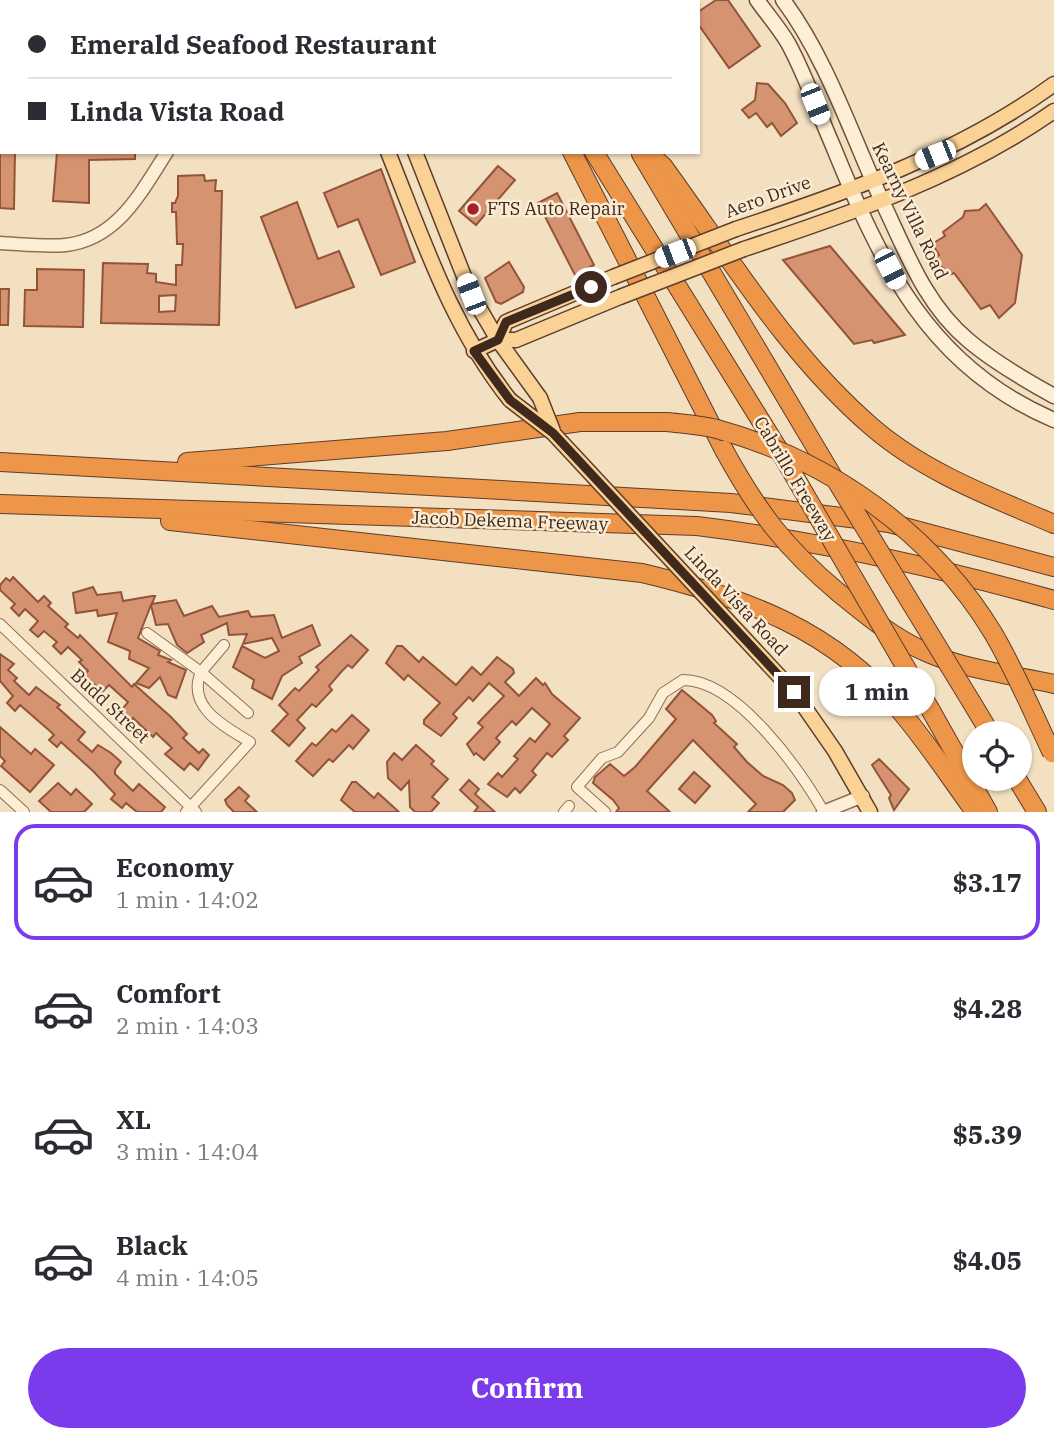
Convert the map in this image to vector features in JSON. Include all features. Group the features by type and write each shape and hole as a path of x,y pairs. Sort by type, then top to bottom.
{"highway":[{"path":"573,154 724,450 769,525 800,560 879,625 929,653 983,669 1054,684"},
{"name":"Cabrillo Freeway","path":"595,154 782,455 988,812"},
{"name":"Cabrillo Freeway","path":"641,154 832,475 983,721"},
{"path":"649,154 663,166 806,358 873,428 926,464 962,484 1054,524"},
{"path":"102,467 420,444 580,422 667,422 719,429 791,457 830,476 887,514 922,545 992,631 1053,755"},
{"name":"Jacob Dekema Freeway","path":"0,462 731,503 889,523 1054,567"},
{"name":"Jacob Dekema Freeway","path":"0,504 697,526 754,533 935,567 1054,600"},
{"path":"42,507 642,573 714,590 781,616 833,650 874,684 901,711 975,812"},
{"path":"1024,791 1037,812"}],"main road":[{"path":"757,0 788,42 860,209 902,291 938,339 957,358 1013,399 1054,420"},
{"name":"Kearny Villa Road","path":"783,0 806,31 918,278 951,323 968,341 1054,396"},
{"name":"Aero Drive","path":"498,340 506,322 736,229 873,182 955,147 1054,85"},
{"name":"Aero Drive","path":"474,351 498,340 516,340 744,248 883,202 963,167 1054,111"},
{"name":"Linda Vista Road","path":"389,154 447,301 474,351 510,400 553,433 794,692 863,796 870,812"},
{"name":"Linda Vista Road","path":"416,154 471,294 498,340 540,398 553,433"}],"street":[{"path":"0,243 65,245 92,238 129,210 166,154"},
{"name":"Budd Street","path":"0,624 191,810"},
{"path":"147,633 201,672 248,713"},
{"path":"191,810 250,742 230,730 198,699 196,688 201,672 224,645"},
{"path":"605,812 577,786 602,758 618,752 642,726 663,693 683,680 692,680 715,690 770,735 800,771 823,812 863,796"},
{"path":"0,790 24,812"}],"building":[{"path":"716,0 728,0 760,46 729,68 700,27 700,11"},
{"path":"757,83 768,84 785,103 797,123 781,136 772,123 767,127 756,113 749,118 742,110 755,100"},
{"path":"0,154 15,154 14,209 0,208"},
{"path":"57,154 135,154 135,159 89,160 89,203 53,201"},
{"path":"498,166 515,180 476,225 459,211"},
{"path":"381,169 415,262 381,275 358,219 338,227 324,193"},
{"path":"204,175 205,181 216,180 215,191 222,191 219,325 101,323 103,263 148,264 147,273 156,274 156,282 176,285 176,265 182,265 183,244 177,244 176,212 172,212 172,203 175,203 178,196 178,176","holes":["176,295 175,311 159,312 159,296"]},
{"path":"557,193 594,265 575,275 538,203"},
{"path":"297,202 318,259 339,251 354,287 296,308 261,217"},
{"path":"986,204 1022,255 1015,303 999,318 990,305 981,309 954,273 949,275 934,258 939,255 932,244 945,236 943,232 963,217 965,211 979,210"},
{"path":"830,246 905,335 874,343 872,340 854,344 783,260"},
{"path":"509,262 524,287 523,292 501,304 496,302 485,278"},
{"path":"37,269 84,270 83,327 24,326 25,290 37,290"},
{"path":"0,289 9,289 8,325 0,325"},
{"path":"13,577 38,602 44,596 51,603 48,606 68,624 65,627 78,638 80,635 132,687 134,684 171,717 187,734 183,738 199,753 203,749 209,755 198,770 190,763 184,770 165,754 172,748 156,733 153,737 133,718 130,721 120,712 128,702 109,685 102,692 82,677 88,671 79,662 82,660 68,647 61,654 53,646 57,642 44,631 38,637 30,630 38,621 25,609 19,616 11,608 15,604 0,590 0,585 6,578 10,581"},
{"path":"93,587 97,595 121,592 123,601 152,596 155,596 152,604 176,600 184,616 212,606 219,617 248,611 251,617 274,615 282,638 312,625 320,645 299,657 302,663 282,676 272,699 252,688 254,680 233,667 242,646 265,658 279,651 272,638 243,644 247,634 229,635 227,623 201,635 204,642 187,653 177,645 168,624 156,625 151,605 138,638 160,651 158,655 171,660 168,662 186,670 176,698 168,695 160,677 149,688 136,683 149,668 129,659 130,651 108,642 117,613 98,616 97,610 76,613 73,593"},
{"path":"351,635 368,650 352,668 348,665 342,671 329,686 332,690 316,707 312,704 297,720 305,728 289,746 272,731 288,714 279,705 295,688 299,691 319,670 316,667"},
{"path":"397,646 402,646 419,662 423,657 456,685 472,667 481,675 497,657 513,669 514,673 505,682 519,696 536,678 543,685 545,683 552,694 580,718 564,736 568,740 552,757 547,753 532,771 536,775 520,793 515,788 507,797 488,784 498,773 502,777 518,759 514,756 530,738 535,742 550,724 532,708 516,725 512,721 496,738 500,742 484,760 476,753 474,755 467,744 483,727 478,723 504,696 489,683 473,701 469,697 453,714 457,718 441,736 424,724 424,720 440,703 408,675 404,680 386,663"},
{"path":"0,654 14,664 8,670 17,678 14,681 29,695 36,687 60,705 57,707 85,732 78,740 92,752 98,745 111,753 121,762 115,774 133,791 139,784 165,807 161,812 137,812 126,803 122,808 111,799 115,794 93,771 61,742 57,747 49,740 54,735 51,732 20,705 15,711 7,703 13,696 0,681"},
{"path":"682,690 712,715 716,721 714,723 737,744 734,747 747,762 763,776 783,785 792,793 795,800 783,812 748,812 756,804 693,740 647,791 670,812 616,812 619,808 613,800 593,783 595,777 610,764 624,776 635,767 676,719 666,709"},
{"path":"352,715 369,730 353,749 349,745 333,762 329,759 313,776 296,761 312,743 316,746 332,729 336,732"},
{"path":"0,727 31,754 35,749 54,765 30,792 1,766 5,761 0,756"},
{"path":"416,745 434,761 431,764 448,779 432,797 439,803 431,812 415,812 410,807 409,781 401,790 388,778 387,762 394,753 402,760"},
{"path":"879,759 909,789 894,810 889,798 891,795 872,765"},
{"path":"694,772 710,786 695,803 679,789"},
{"path":"469,780 479,789 475,794 495,812 474,812 478,807 460,790"},
{"path":"352,782 356,782 374,798 378,793 399,812 355,812 341,800"},
{"path":"58,783 71,795 76,789 92,804 84,812 51,812 39,801"},
{"path":"239,787 249,796 245,801 257,812 234,812 227,805 225,800"}],"place":[{"name":"FTS Auto Repair","path":"473,209"}],"route":[{"path":"591,287 506,322 498,340 474,351 510,400 553,433 794,692"}]}
